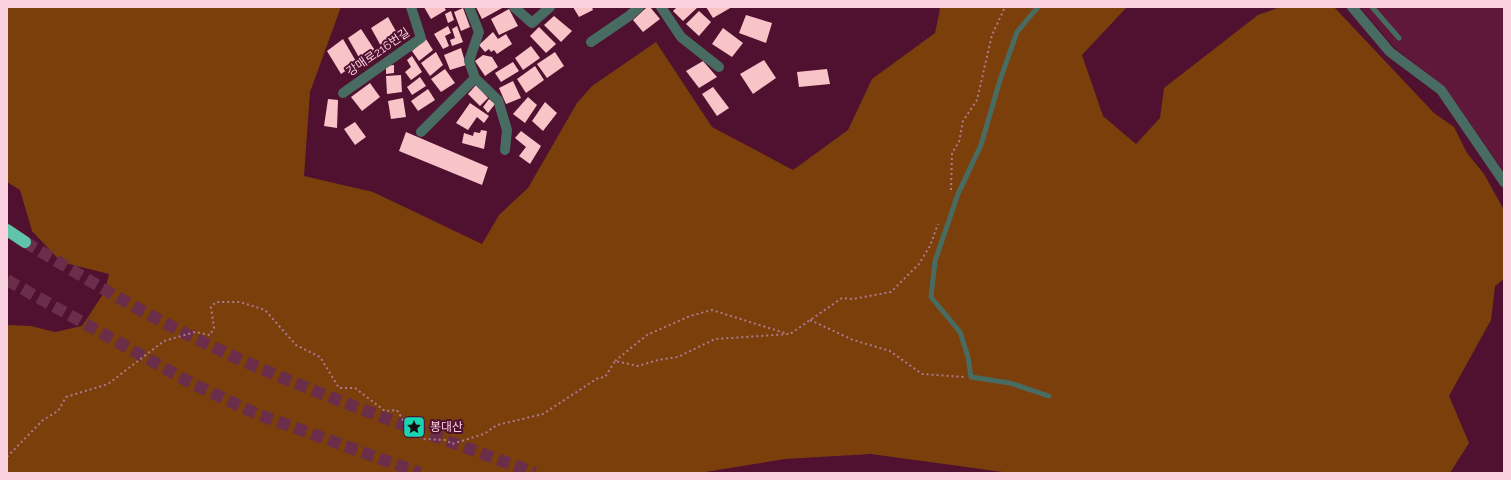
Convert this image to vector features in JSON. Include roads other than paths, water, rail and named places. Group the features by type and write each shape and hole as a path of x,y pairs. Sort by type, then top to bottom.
{"highway":[{"path":"7,230 25,242"}],"street":[{"name":"강매로216번길","path":"343,93 421,38 411,7"},
{"path":"469,7 479,32 468,61 475,78 498,100 507,130 505,150"},
{"path":"514,7 532,23 550,7"},
{"path":"591,42 629,16 639,7"},
{"path":"661,7 681,37 720,67"},
{"path":"1352,7 1390,52 1441,90 1504,182"},
{"path":"421,132 475,78"}],"lane":[{"path":"1038,7 1017,32 1000,80 981,145 958,194 935,261 931,297 960,332 968,357 971,377 1010,383 1049,396"},
{"path":"1372,7 1399,38"}],"tunnel":[{"path":"25,242 116,296 209,345 329,397 535,473"},
{"path":"7,280 191,383 257,414 420,473"}],"place":[{"name":"봉대산","path":"414,427"}]}
